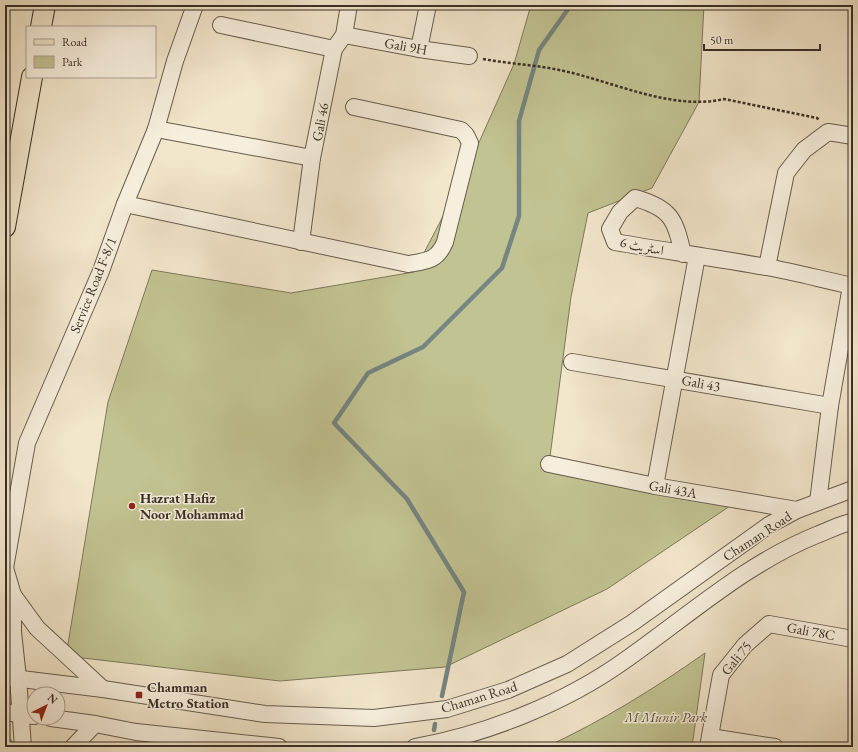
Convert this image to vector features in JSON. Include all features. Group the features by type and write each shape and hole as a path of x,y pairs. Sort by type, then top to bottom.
{"main road":[{"path":"5,227 32,78"}],"street":[{"name":"Service Road F-8/1","path":"23,747 20,714 12,678 13,596 5,568 27,443 102,271 125,204 156,129 175,61 195,5"},
{"name":"Gali 46","path":"301,242 312,158 334,50 344,35 349,5"},
{"path":"419,49 428,5"},
{"path":"221,25 334,50"},
{"name":"Gali 9H","path":"344,35 419,49 469,56"},
{"path":"125,204 408,264 429,261 441,252 445,242 470,143 466,135 461,130 354,107"},
{"path":"156,129 312,158"},
{"path":"767,267 786,173 804,150 828,132 853,136"},
{"name":"اسٹریٹ 6","path":"690,255 672,218 655,204 635,198 620,212 610,229 615,242 690,255 767,267 852,286"},
{"path":"655,486 675,378 690,255"},
{"path":"818,502 830,406 852,286"},
{"name":"Gali 43","path":"572,362 675,378 830,406"},
{"name":"Gali 43A","path":"549,464 655,486 797,510"},
{"name":"Chaman Road","path":"12,678 103,689 265,714 374,718 447,709 508,690 567,664 632,623 769,525 797,510 853,489"},
{"name":"Chaman Road","path":"416,747 433,744 501,723 568,696 623,662 735,579 791,545 853,522"},
{"path":"13,596 37,628 103,689"},
{"name":"Gali 78C","path":"769,624 853,639"},
{"name":"Gali 75","path":"709,742 721,675 745,645 769,624"},
{"path":"66,720 136,732 279,747"},
{"path":"73,747 95,724"},
{"path":"709,742 775,747"}],"path":[{"path":"492,61 563,71 676,101 709,103 724,99 817,118 828,132"}],"green space":[{"path":"531,5 704,5 699,102 652,188 588,213 571,297 549,464 730,506 607,589 445,667 280,681 66,656 108,402 152,270 291,293 414,272 464,176 514,64"},
{"name":"M Munir Park","path":"705,653 692,747 546,747 627,704"}],"waterway":[{"path":"442,696 464,592 407,499 334,423 368,373 423,347 502,268 519,216 519,121 539,50 571,5"},
{"path":"434,730 435,724"}],"place":[{"name":"Hazrat Hafiz Noor Mohammad","path":"132,506"},
{"name":"Chamman Metro Station","path":"139,695"}]}
